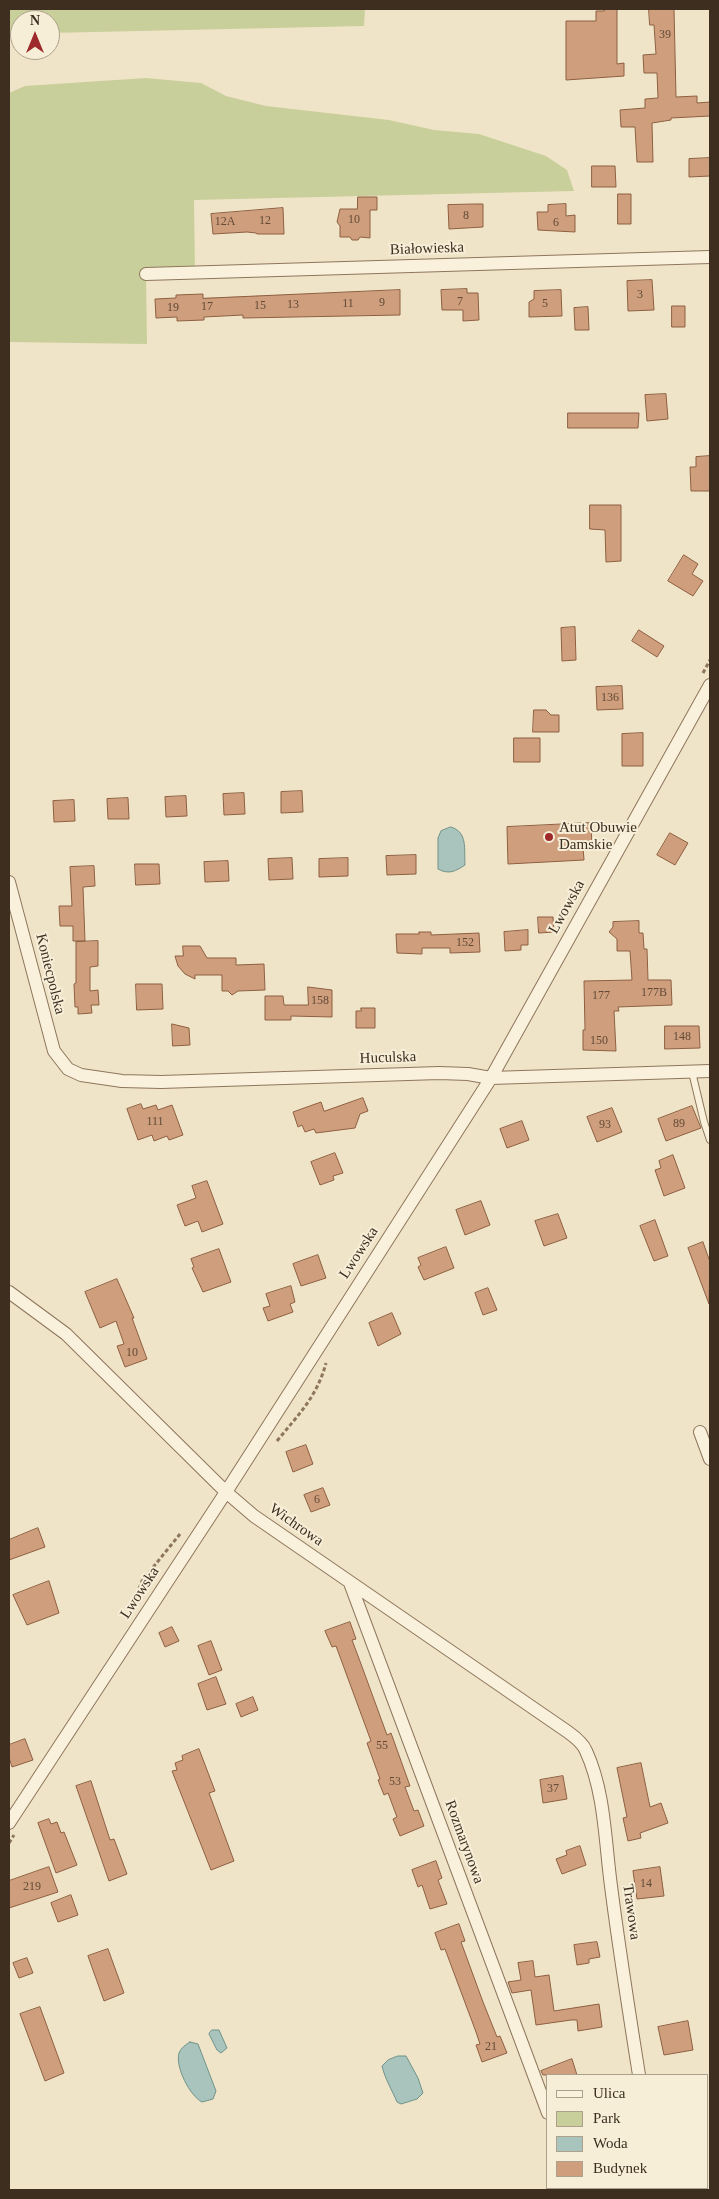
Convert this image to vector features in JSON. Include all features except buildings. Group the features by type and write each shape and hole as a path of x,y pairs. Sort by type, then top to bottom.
{"street":[{"name":"Białowieska","path":"146,274 710,257"},
{"name":"Lwowska","path":"9,1823 226,1492 491,1078 706,681"},
{"name":"Koniecpolska","path":"9,882 54,1051 68,1069"},
{"name":"Huculska","path":"68,1069 81,1076 97,1079 161,1082 438,1073 468,1074 491,1078 710,1071"},
{"name":"Wichrowa","path":"9,1292 66,1334 226,1492 254,1516 577,1738 588,1754"},
{"path":"700,1432 710,1459"},
{"name":"Rozmarynowa","path":"350,1583 546,2108"},
{"name":"Trawowa","path":"588,1754 595,1775 602,1814 612,1897 639,2074"}],"lane":[{"path":"692,1072 710,1140"}],"path":[{"path":"706,681 710,660"},
{"path":"131,1612 142,1581 182,1532"}],"green space":[{"path":"9,9 365,9 364,26 60,33 60,10 10,10 9,33"},
{"path":"146,78 201,83 226,96 266,106 389,120 434,130 479,134 546,156 567,170 574,191 194,200 195,273 146,274 147,344 9,342 9,93 25,86"}],"water":[{"path":"451,827 456,829 463,837 465,865 446,872 438,869 438,838 441,831"},
{"path":"212,2030 219,2030 227,2048 221,2053 217,2050 209,2034"},
{"path":"190,2042 198,2044 216,2091 213,2099 202,2102 197,2099 188,2088 181,2073 178,2059 179,2053"},
{"path":"398,2056 406,2056 418,2078 423,2093 417,2099 401,2104 397,2102 382,2066 388,2060"}],"place":[{"name":"Atut Obuwie Damskie","path":"549,837"}]}
